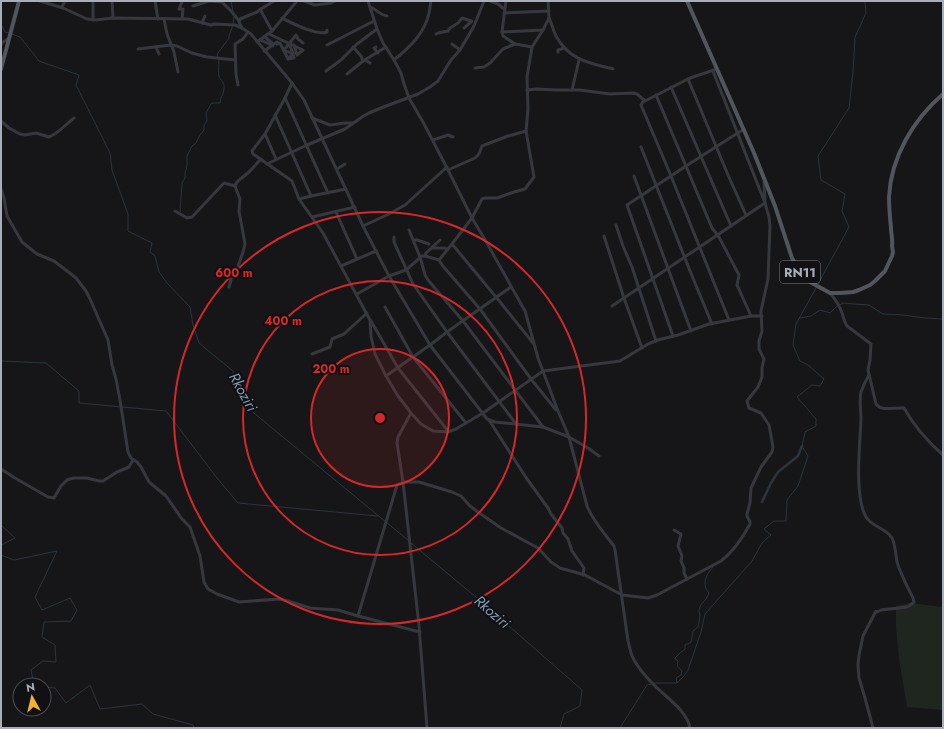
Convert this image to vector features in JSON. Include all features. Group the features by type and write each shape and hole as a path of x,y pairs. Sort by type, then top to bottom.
{"main road":[{"path":"1,68 19,1"},
{"name":"RN11","path":"687,1 744,129 775,206 792,258 804,278 830,293 853,292 863,288 875,281 887,267 893,252 889,198 897,160 902,146 910,132 924,112 943,94"}],"street":[{"path":"40,1 62,7 87,19 93,20 113,18 188,19 211,25 237,26 248,32 304,100 363,226 389,276 430,345 489,420 551,514 562,528 572,551 584,568 583,575"},
{"path":"62,7 65,1"},
{"path":"93,1 93,20"},
{"path":"112,1 113,18"},
{"path":"155,1 158,19"},
{"path":"181,1 182,2 179,9 182,9 182,19"},
{"path":"193,6 221,1 232,12 242,28"},
{"path":"238,20 257,12 274,1"},
{"path":"257,42 270,33 297,1"},
{"path":"304,1 315,5 335,1"},
{"path":"368,1 377,29 383,43 401,73 409,98 433,140 472,218 525,311 543,371 569,437 587,506 590,513 615,548 631,654 640,669 650,681 681,711 690,723 690,728"},
{"path":"394,60 417,38 425,25 431,1"},
{"path":"267,164 345,129 369,113 418,94 438,81 451,60 460,50 474,26 484,1"},
{"path":"490,1 498,4 504,11 549,11"},
{"path":"506,1 502,32 503,36 515,44 532,47"},
{"path":"548,1 549,18 557,37 565,48 579,60 613,69"},
{"path":"370,7 382,15 387,16"},
{"path":"260,10 275,44"},
{"path":"202,23 205,16"},
{"path":"282,18 310,30 322,33 327,32 327,30"},
{"path":"436,34 448,31 462,18 475,21"},
{"path":"439,260 472,218 483,198 497,198 525,190 534,177 526,131 528,109 527,77 532,47 549,18"},
{"path":"164,19 178,72"},
{"path":"237,26 238,20"},
{"path":"327,45 374,21"},
{"path":"464,28 471,21"},
{"path":"326,71 341,60 353,47 377,29"},
{"path":"502,32 543,30"},
{"path":"238,85 236,78 235,44 243,39 248,32"},
{"path":"270,33 277,38 292,42"},
{"path":"285,52 296,35 303,43"},
{"path":"1,45 10,36"},
{"path":"265,37 275,44"},
{"path":"264,51 275,44 277,38"},
{"path":"261,40 275,44 280,43 288,60 294,58 292,52 292,42"},
{"path":"452,44 460,50"},
{"path":"475,68 484,67 490,63 502,49 515,44"},
{"path":"138,49 171,45 207,57 236,60"},
{"path":"405,46 406,50"},
{"path":"156,47 159,54"},
{"path":"353,47 361,56 361,61"},
{"path":"376,47 374,48 378,53"},
{"path":"347,74 361,61 378,53 386,47"},
{"path":"558,52 558,50 565,48"},
{"path":"285,52 292,52"},
{"path":"572,90 579,60"},
{"path":"361,61 370,63"},
{"path":"718,69 688,79 645,101 644,100 641,105 729,320"},
{"path":"358,616 397,485 403,482 419,482 459,495 478,512 501,528 538,548 555,565 564,570 592,578 622,595 643,598 657,596 721,561 736,546 750,522 747,514 750,503 751,488 761,467 772,450 773,443 769,425 761,413 749,408 746,401 758,388 762,376 764,360 759,349 762,331 761,311 768,279 770,226 765,203 712,71"},
{"path":"688,79 746,216"},
{"path":"292,84 265,134 252,150 253,154 291,180 299,199 323,233 398,368 448,432"},
{"path":"671,87 731,226"},
{"path":"527,90 584,90 610,94 633,93 641,96 644,100"},
{"path":"656,95 712,228 720,239 739,275 737,285 751,316"},
{"path":"285,98 328,193"},
{"path":"275,115 311,196"},
{"path":"1,121 9,128 20,134 25,135 36,133 49,137 74,118"},
{"path":"312,118 330,125 353,123"},
{"path":"521,118 526,119"},
{"path":"673,336 627,205 744,129"},
{"path":"363,226 389,214 405,204 447,169 475,158 479,154 482,146 526,131"},
{"path":"265,134 276,159"},
{"path":"433,140 448,135 453,137"},
{"path":"641,147 712,324"},
{"path":"235,186 261,159"},
{"path":"337,170 344,164"},
{"path":"634,176 691,331"},
{"path":"764,178 765,203"},
{"path":"175,211 187,218 192,217 224,183 235,186"},
{"path":"229,287 232,276 237,269 245,244 239,211 240,199 235,186"},
{"path":"1,189 8,216 22,242 40,255 54,261 71,273 86,291 108,340 120,400 128,452 131,458 141,467 149,482 166,496 182,519 190,527 200,556 204,582 208,589 236,602 243,603 279,599 310,608 335,610 420,632"},
{"path":"299,199 346,189"},
{"path":"612,306 765,203"},
{"path":"312,217 355,207"},
{"path":"336,212 357,259"},
{"path":"616,225 656,341"},
{"path":"409,230 428,280 463,320 543,428"},
{"path":"604,236 642,348"},
{"path":"394,237 394,242 413,284 516,424"},
{"path":"414,240 429,244"},
{"path":"425,256 426,253 440,240"},
{"path":"452,244 458,254 496,297 534,344"},
{"path":"432,248 445,248 447,250"},
{"path":"341,266 376,251"},
{"path":"357,294 389,276 406,270 420,257 425,256 439,260 480,309 531,379 553,407 558,411"},
{"path":"386,376 511,287"},
{"path":"830,293 838,303 847,326 871,344 868,375 876,404 882,408 904,408 922,435 943,455"},
{"path":"385,307 413,357 466,423"},
{"path":"312,354 330,347 332,339 344,334 367,313"},
{"path":"370,320 371,336 375,354 398,396 411,414 421,424 433,431 448,432 483,413 543,371 620,361 656,341 712,324 751,316 762,316"},
{"path":"868,375 862,391 861,402 859,482 862,506 869,520 887,532 892,538 901,574 914,602 907,607 876,611 863,636 858,655 858,675 873,728"},
{"path":"411,414 397,440 420,632 427,728"},
{"path":"489,420 543,428 569,437 599,456"},
{"path":"1,469 48,497 54,498 61,486 67,480 73,478 87,478 103,481 117,472 129,467 133,460"},
{"path":"674,530 681,534 678,546 682,556 681,561 684,568 684,573 687,579"}],"shaded area":[{"path":"910,603 943,607 943,710 907,707 899,659 896,628 896,606"}],"waterway":[{"path":"231,1 233,11"},
{"path":"818,284 849,227 842,211 845,194 821,180 818,156 849,108 855,37 866,13 865,1"},
{"path":"218,57 218,53 229,38 234,16"},
{"name":"Rkoziri","path":"1,24 5,32 9,33"},
{"name":"Rkoziri","path":"12,34 20,37 39,61 79,75 76,85 110,153 112,170 128,214 128,231 152,243 150,252 155,256 159,272 167,283 190,307 193,325 199,343 233,371 234,382 251,400 249,409 409,541"},
{"path":"180,212 182,183 185,178 187,156 192,146 196,143 204,130 204,125 207,121 206,113 211,104 220,103 223,92 224,85 219,75 219,59"},
{"path":"654,683 677,683 684,676 688,670 701,632 705,614 752,561 762,543 771,535 764,529 774,521 786,521 787,500 798,486 808,456 802,446 805,432 816,426 816,419 797,397 812,385 820,386 824,379 808,365 800,361 793,345 796,324 816,288"},
{"path":"800,318 811,316 820,310 830,313 843,303 869,305 883,314 943,319"},
{"path":"1,361 46,363 79,391 79,403 166,411 238,503 378,516"},
{"path":"762,502 778,472 798,456 802,446"},
{"path":"1,525 15,538 1,545"},
{"name":"Rkoziri","path":"411,543 477,598 582,690 580,706 564,714 560,728"},
{"path":"1,555 14,560 57,551 35,597 42,610 70,598 77,610 71,621 44,622 42,637 55,645 56,662 43,661 31,670 32,677"},
{"path":"677,682 676,678 681,675 682,671 678,666 678,661 675,658 685,649 685,645 691,642 693,631 698,627 700,606 709,593 705,586 705,580 713,567"},
{"path":"620,728 647,685 651,684"},
{"path":"52,688 55,688 66,703 90,685 100,709 142,704 153,714 193,725 194,728"}]}
